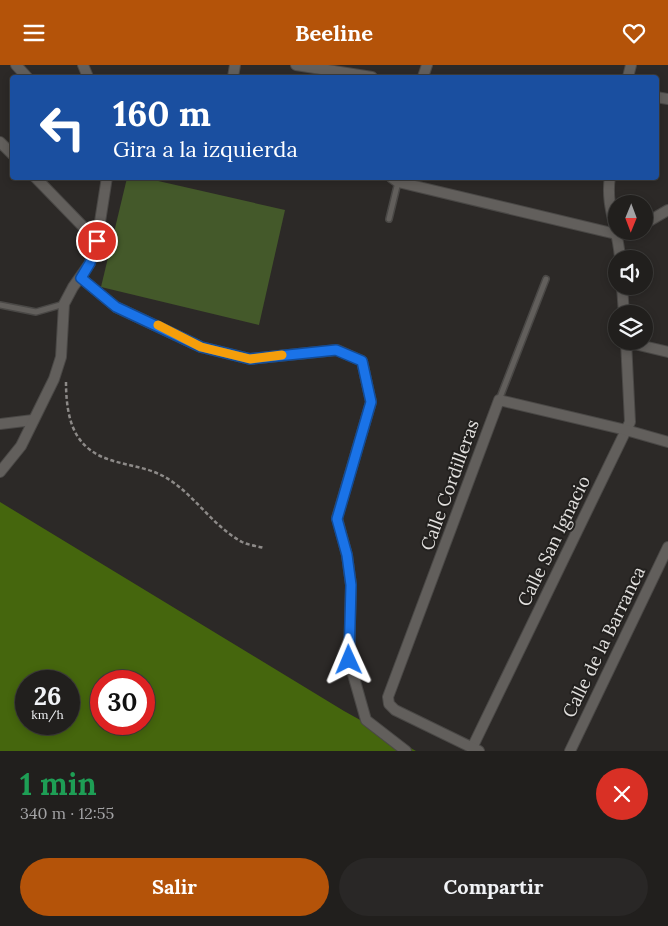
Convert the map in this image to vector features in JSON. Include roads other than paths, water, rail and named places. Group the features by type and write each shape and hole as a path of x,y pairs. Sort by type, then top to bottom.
{"street":[{"path":"16,65 25,75"},
{"path":"296,65 359,75"},
{"path":"0,142 10,153"},
{"path":"38,180 97,241"},
{"path":"0,472 21,446 54,379 61,357 64,305 73,287 90,263 97,241 107,180"},
{"path":"400,180 608,232"},
{"path":"610,180 610,195"},
{"path":"653,219 668,211"},
{"path":"81,278 116,307 201,347 250,359 336,350 362,361 371,402 337,519 347,555 351,585 349,660 366,720 406,751"},
{"path":"653,348 668,352"},
{"name":"Calle San Ignacio","path":"475,749 630,422 626,350"},
{"path":"499,399 668,442"},
{"name":"Calle Cordilleras","path":"475,749 395,710 389,703 388,697 499,399"},
{"path":"0,424 33,420"},
{"name":"Calle de la Barranca","path":"570,751 668,547"}],"lane":[{"path":"390,219 396,180"},
{"name":"Calle Cordilleras","path":"499,399 546,279"},
{"path":"0,305 36,312 64,305"}]}
